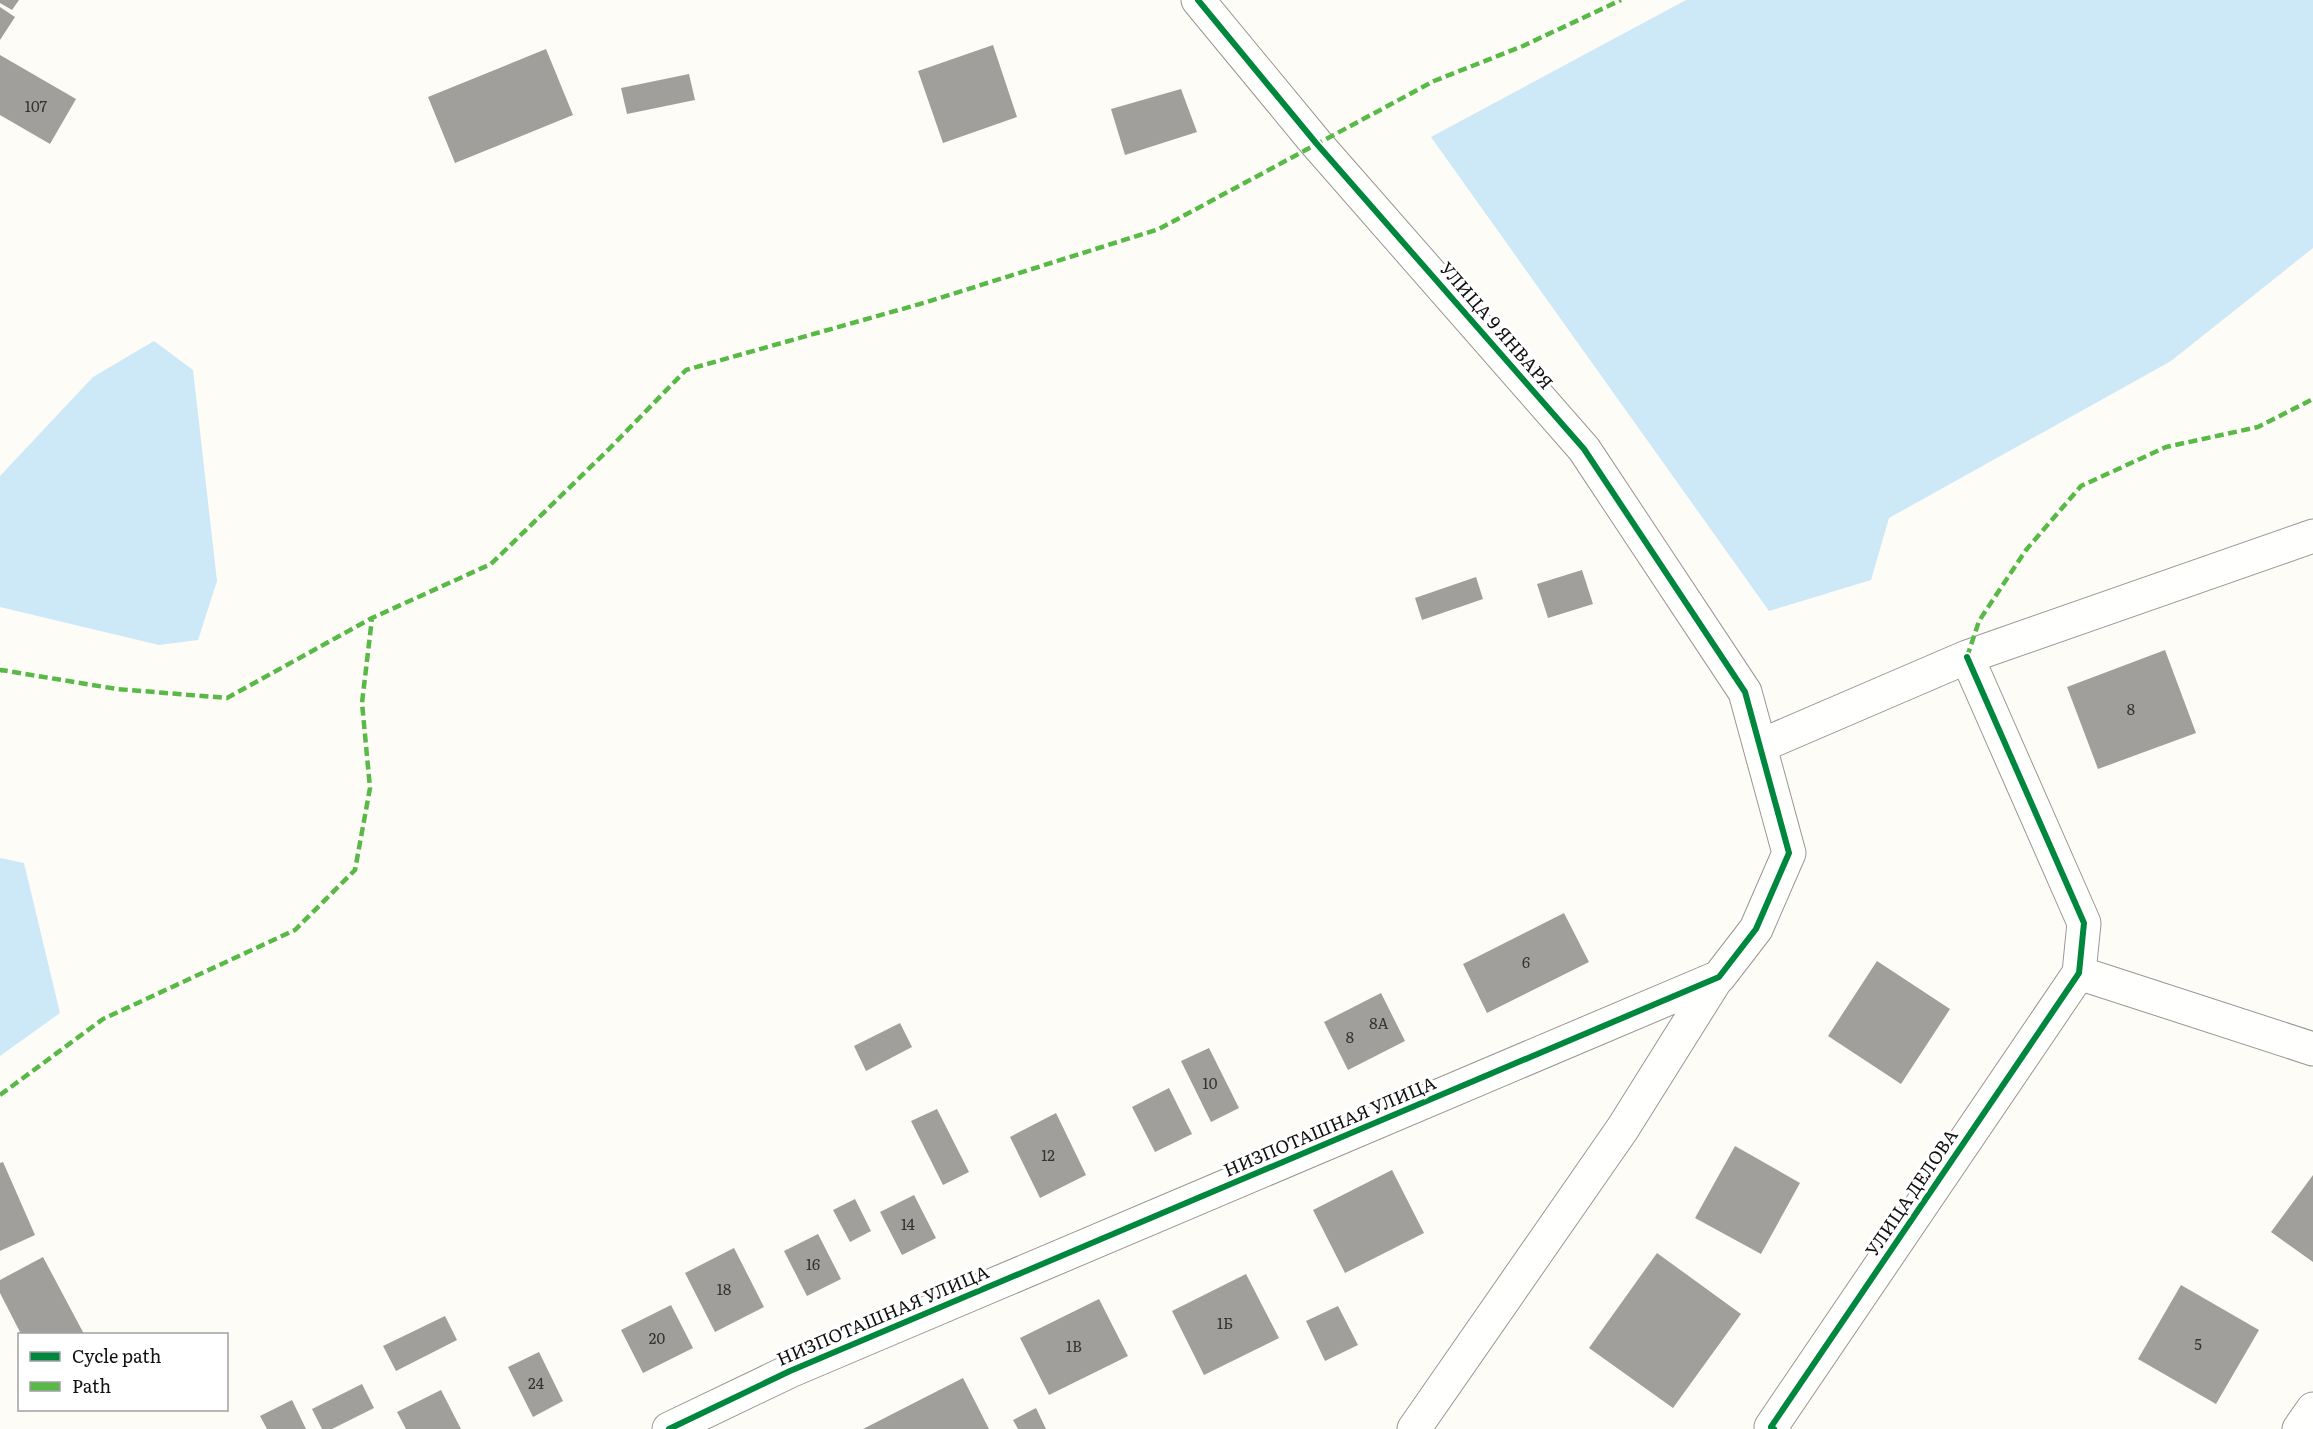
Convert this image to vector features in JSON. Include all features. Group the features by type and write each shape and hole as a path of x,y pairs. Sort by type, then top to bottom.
{"street":[{"name":"УЛИЦА 9 ЯНВАРЯ","path":"1198,0 1316,143 1584,449 1745,692"},
{"path":"1760,746 1967,657 2313,536"},
{"path":"1967,657 2084,923 2079,974 2313,1049"},
{"name":"НИЗПОТАШНАЯ УЛИЦА","path":"1414,1429 1623,1128 1717,978 1756,929 1789,853 1745,692"},
{"name":"УЛИЦА ДЕЛОВА","path":"1773,1429 1771,1427 2079,974"},
{"name":"НИЗПОТАШНАЯ УЛИЦА","path":"669,1429 790,1371 1717,978"},
{"path":"2299,1429 2313,1409"}],"water":[{"path":"1686,0 2313,0 2313,248 2171,361 1889,518 1871,580 1769,611 1431,137"},
{"path":"154,341 193,370 217,581 198,640 159,645 0,607 0,476 93,377"},
{"path":"0,858 24,863 60,1013 0,1056"}],"building":[{"path":"0,0 19,0 12,10 0,3"},
{"path":"0,7 15,17 0,40"},
{"path":"993,45 1017,117 943,143 918,71"},
{"path":"546,49 573,115 455,163 428,97"},
{"path":"0,55 76,99 50,144 0,115"},
{"path":"689,74 695,100 627,114 621,88"},
{"path":"1181,89 1197,132 1125,155 1111,109"},
{"path":"1582,570 1593,604 1548,618 1537,584"},
{"path":"1476,577 1483,599 1422,620 1415,598"},
{"path":"2165,650 2196,733 2098,769 2067,687"},
{"path":"1564,913 1589,962 1487,1013 1463,964"},
{"path":"1877,961 1950,1009 1901,1084 1828,1036"},
{"path":"1381,993 1405,1041 1348,1070 1324,1022"},
{"path":"900,1023 912,1047 866,1071 854,1046"},
{"path":"1209,1048 1239,1108 1211,1122 1181,1061"},
{"path":"1169,1088 1192,1134 1155,1152 1132,1107"},
{"path":"937,1109 969,1172 943,1185 911,1121"},
{"path":"1056,1113 1086,1175 1040,1198 1010,1137"},
{"path":"1735,1146 1800,1183 1761,1254 1695,1218"},
{"path":"3,1162 35,1235 0,1251 0,1163"},
{"path":"1392,1170 1424,1233 1345,1273 1313,1210"},
{"path":"2313,1175 2313,1262 2271,1232"},
{"path":"914,1195 936,1238 902,1255 880,1212"},
{"path":"855,1199 871,1231 850,1242 833,1210"},
{"path":"818,1234 841,1279 807,1296 784,1251"},
{"path":"734,1248 764,1307 715,1332 685,1273"},
{"path":"1657,1253 1741,1314 1673,1408 1589,1348"},
{"path":"43,1257 83,1333 20,1333 0,1293 0,1280"},
{"path":"1246,1274 1279,1338 1204,1375 1172,1311"},
{"path":"2181,1285 2259,1330 2216,1404 2138,1359"},
{"path":"1099,1299 1128,1356 1049,1395 1020,1338"},
{"path":"671,1305 693,1348 643,1373 621,1330"},
{"path":"1338,1306 1358,1345 1325,1361 1306,1321"},
{"path":"445,1316 457,1340 396,1371 383,1346"},
{"path":"539,1352 563,1401 533,1417 508,1367"},
{"path":"963,1378 989,1429 863,1429 908,1406"},
{"path":"362,1384 374,1408 332,1429 322,1429 312,1409"},
{"path":"441,1390 461,1429 406,1429 397,1412"},
{"path":"292,1400 306,1429 267,1429 260,1416"},
{"path":"1036,1408 1046,1429 1018,1429 1013,1420"}],"marked path":[{"path":"0,672 1,670 117,689 227,698 372,618 491,564 686,370 927,302 1159,229 1434,81 1523,46 1621,0"},
{"path":"1967,657 1979,621 2026,550 2081,486 2166,447 2258,427 2313,399"},
{"path":"0,1095 103,1019 295,930 355,870 370,788 362,703 372,618"}],"cycle path":[{"path":"669,1429 790,1371 1719,977 1756,929 1789,853 1745,692 1584,449 1316,143 1198,0"},
{"path":"1774,1429 1771,1427 2079,973 2084,923 1967,657"}]}
